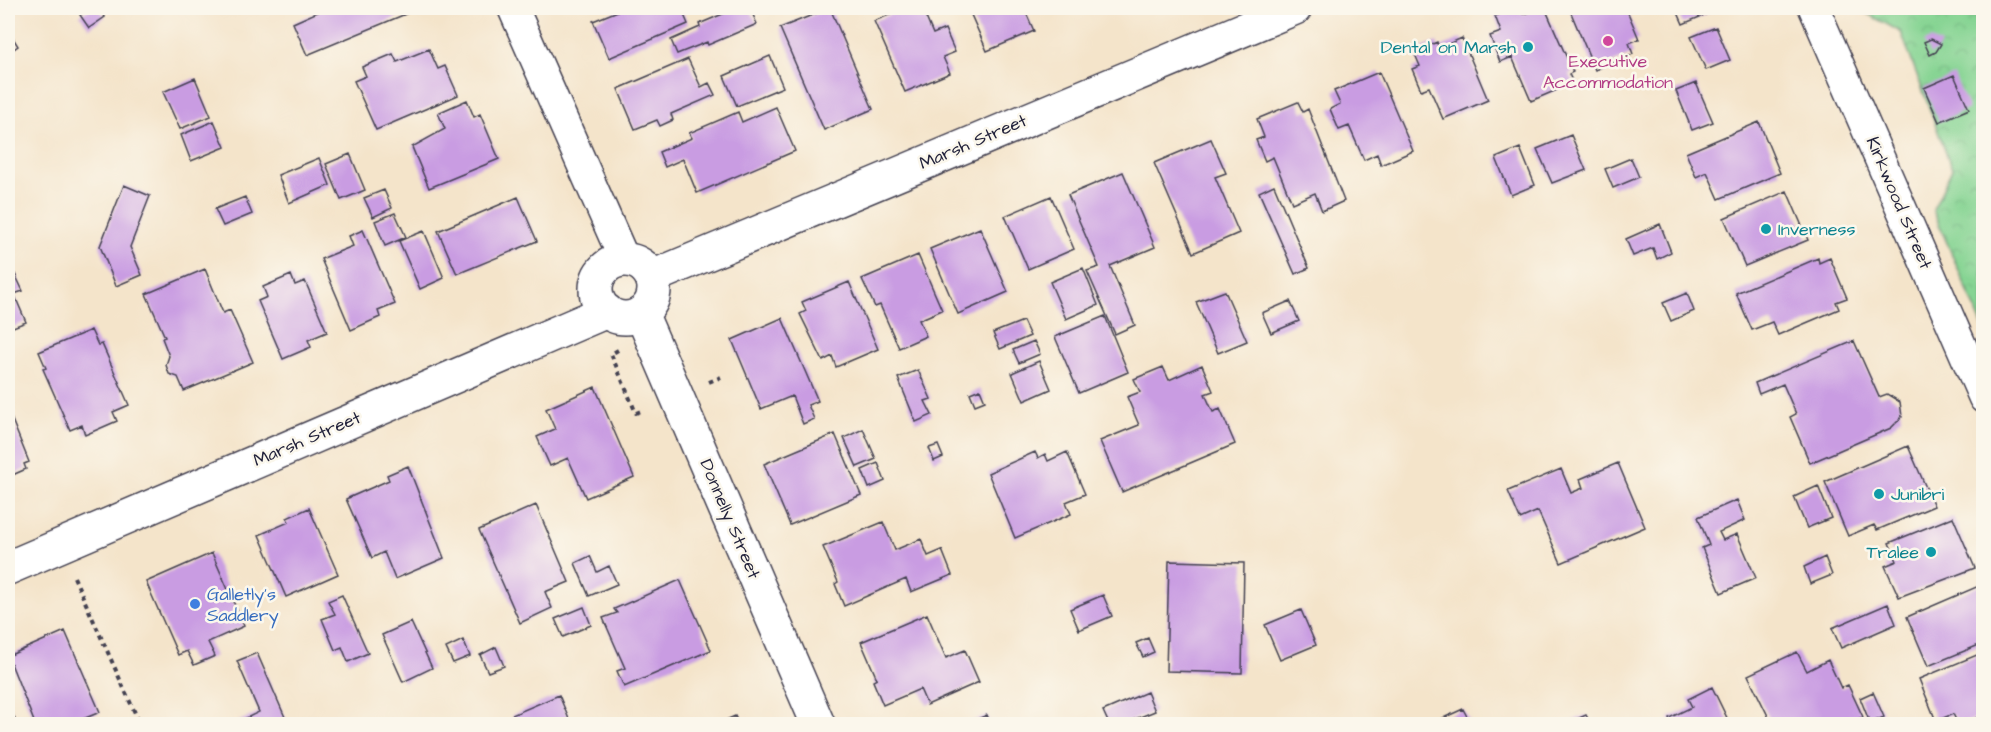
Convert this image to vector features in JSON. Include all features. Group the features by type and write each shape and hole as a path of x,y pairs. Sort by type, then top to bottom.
{"main road":[{"name":"Marsh Street","path":"652,277 1295,8"},
{"path":"624,259 640,264 652,277 653,298 641,313 623,318 607,311 596,297 597,279 607,265 624,259"},
{"name":"Marsh Street","path":"8,568 607,311"},
{"name":"Donnelly Street","path":"641,313 818,724"}],"street":[{"path":"513,8 624,259"},
{"name":"Kirkwood Street","path":"1814,8 1983,398"}],"path":[{"path":"610,354 636,414 645,410"},
{"path":"708,382 721,377"},
{"path":"71,571 140,724"}],"green space":[{"path":"1857,8 1983,8 1983,327 1933,210 1952,169 1901,32"}],"building":[{"path":"91,8 99,8 105,17 89,28 80,15"},
{"path":"316,8 420,8 307,55 293,23 318,12"},
{"path":"625,8 681,8 688,24 609,58 593,21"},
{"path":"737,8 750,8 757,24 708,45 707,42 677,54 671,40 700,27 699,24"},
{"path":"830,8 873,109 824,130 780,28"},
{"path":"907,8 922,8 933,34 945,29 955,52 943,57 950,73 905,92 874,21"},
{"path":"968,8 1024,8 1034,31 987,51"},
{"name":"Dental on Marsh","path":"1520,8 1523,14 1545,8 1573,72 1569,74 1573,83 1531,101 1512,57 1500,62 1490,36 1501,32 1495,16"},
{"name":"Executive Accommodation","path":"1569,8 1626,8 1639,39 1629,43 1633,54 1595,70"},
{"path":"1676,8 1721,8 1683,24"},
{"path":"1716,27 1730,60 1706,70 1691,37"},
{"path":"8,30 18,46 8,53"},
{"path":"1462,38 1488,100 1443,119 1429,87 1421,90 1412,69 1420,66 1414,52 1437,42 1439,48"},
{"path":"1931,39 1941,44 1936,52 1930,55 1924,42"},
{"path":"429,49 438,69 445,66 458,95 376,130 354,81 366,76 362,67 393,54 397,62"},
{"path":"770,56 783,87 737,106 724,76"},
{"path":"688,59 701,87 709,83 715,95 671,114 673,120 660,126 657,120 635,129 618,89"},
{"path":"1379,72 1413,151 1381,165 1377,154 1364,160 1349,126 1339,130 1330,109 1340,104 1334,91"},
{"path":"1954,75 1969,109 1939,122 1924,88"},
{"path":"195,78 211,116 180,129 163,92"},
{"path":"1696,83 1713,122 1692,130 1676,91"},
{"path":"467,100 474,117 480,114 499,159 429,188 412,147 445,129 438,113"},
{"path":"1298,102 1303,112 1308,109 1344,201 1322,211 1315,193 1292,203 1273,157 1265,161 1256,140 1264,137 1257,119"},
{"path":"776,107 795,151 697,193 683,159 665,167 659,152 692,138 689,133 738,112 742,122"},
{"path":"214,121 225,147 191,161 181,135"},
{"path":"1759,122 1780,173 1719,199 1707,172 1696,177 1686,153"},
{"path":"1571,135 1586,170 1552,183 1537,149"},
{"path":"1211,139 1226,173 1215,177 1239,233 1193,253 1154,163"},
{"path":"1520,148 1535,185 1511,195 1496,158"},
{"path":"350,154 365,190 341,200 326,164"},
{"path":"319,158 330,185 289,203 278,175"},
{"path":"1631,158 1639,177 1613,188 1605,169"},
{"path":"1123,172 1155,247 1110,266 1135,325 1115,334 1087,271 1099,267 1068,195"},
{"path":"124,185 150,196 130,247 142,275 116,286 100,246"},
{"path":"1274,185 1309,268 1295,274 1259,192"},
{"path":"384,190 392,208 373,217 364,198"},
{"name":"Inverness","path":"1787,191 1808,240 1745,266 1724,218"},
{"path":"1051,196 1074,249 1028,269 1005,216"},
{"path":"245,197 252,214 223,226 215,209"},
{"path":"518,197 537,241 457,274 438,231"},
{"path":"395,213 406,237 385,246 375,221"},
{"path":"1660,224 1671,252 1657,259 1653,248 1633,256 1626,239"},
{"path":"980,228 1008,292 958,314 930,249"},
{"path":"363,230 395,304 378,311 380,317 351,330 321,259 353,246 349,236"},
{"path":"424,231 444,278 420,289 399,241"},
{"path":"918,255 942,310 919,320 926,336 899,348 880,305 875,307 862,279"},
{"path":"1818,258 1819,263 1830,258 1847,298 1836,302 1839,309 1778,335 1772,322 1752,330 1736,293"},
{"path":"1083,268 1098,305 1066,319 1050,282"},
{"path":"205,269 223,313 230,310 253,362 184,391 178,377 169,374 166,365 169,356 162,338 165,337 146,294"},
{"path":"15,274 23,291 14,294 26,322 8,329 8,277"},
{"path":"291,275 295,285 305,281 327,332 308,340 311,347 283,359 258,301 267,297 263,287"},
{"path":"849,282 878,349 836,367 832,356 823,361 800,314 806,311 802,302"},
{"path":"1225,291 1247,341 1218,353 1196,302"},
{"path":"1687,293 1694,311 1671,321 1663,303"},
{"path":"1290,301 1299,321 1271,333 1262,313"},
{"path":"1105,316 1128,372 1079,393 1055,337"},
{"path":"782,318 818,401 808,405 814,419 803,424 792,396 761,409 732,340"},
{"path":"1023,321 1030,336 1000,349 993,333"},
{"path":"91,330 98,345 102,344 129,405 113,412 117,421 85,435 82,425 70,430 43,369 46,368 39,352"},
{"path":"1034,341 1040,354 1019,363 1013,350"},
{"path":"1854,341 1879,397 1887,394 1900,402 1902,417 1891,428 1810,463 1790,417 1796,414 1783,384 1759,394 1755,383"},
{"path":"1039,361 1051,389 1024,401 1012,373"},
{"path":"1202,365 1213,391 1205,394 1213,412 1220,409 1235,444 1122,492 1100,441 1139,425 1127,397 1140,392 1134,379 1163,367 1169,380"},
{"path":"918,370 931,399 925,401 932,415 916,422 898,378"},
{"path":"595,387 634,477 586,498 568,458 550,466 537,437 555,429 546,409"},
{"path":"980,389 985,401 975,405 970,393"},
{"path":"8,410 29,462 24,464 26,469 8,477"},
{"path":"863,429 876,459 857,467 844,438"},
{"path":"835,434 861,495 790,525 764,464"},
{"path":"938,445 943,457 934,461 929,448"},
{"name":"Junibri","path":"1908,446 1934,506 1877,530 1874,525 1848,536 1825,482"},
{"path":"1035,452 1038,458 1045,454 1048,461 1067,452 1085,494 1066,502 1071,514 1015,538 988,473"},
{"path":"878,463 885,481 869,488 862,470"},
{"path":"1618,463 1645,527 1561,563 1538,511 1520,519 1508,491 1561,469 1571,493 1583,488 1580,479"},
{"path":"408,466 444,558 395,579 384,552 372,558 346,499 389,480 387,475"},
{"path":"1818,486 1831,518 1807,528 1794,497"},
{"path":"1737,500 1745,520 1719,532 1723,540 1737,534 1756,578 1721,593 1702,548 1709,545 1698,517"},
{"path":"536,505 569,582 545,592 552,608 520,623 479,530"},
{"path":"309,508 338,574 286,597 259,535 289,522 287,518"},
{"name":"Tralee","path":"1953,517 1975,568 1899,597 1885,566 1897,561 1889,543"},
{"path":"883,522 895,550 921,539 928,556 942,550 952,575 911,592 906,579 844,606 835,584 838,582 823,547"},
{"name":"Galletly's Saddlery","path":"212,553 244,626 208,642 215,656 194,665 187,651 178,655 146,582"},
{"path":"590,556 597,572 609,566 617,584 589,596 575,563"},
{"path":"1825,557 1832,575 1810,584 1804,567"},
{"path":"1169,561 1244,563 1242,673 1166,671"},
{"path":"680,580 711,650 624,687 617,671 625,668 603,618 617,613 614,609"},
{"path":"1981,585 1984,643 1928,666 1907,617"},
{"path":"342,595 368,653 348,662 342,647 335,650 322,619 335,614 328,601"},
{"path":"1103,595 1112,616 1079,630 1070,609"},
{"path":"1888,604 1896,624 1841,648 1832,628"},
{"path":"584,607 591,625 563,637 555,619"},
{"path":"1301,610 1316,645 1280,660 1265,625"},
{"path":"927,614 946,658 965,650 979,682 927,705 920,689 883,705 873,681 877,679 861,642"},
{"path":"411,622 432,668 403,682 382,635"},
{"path":"65,631 100,712 71,724 35,724 8,656"},
{"path":"1148,638 1154,652 1143,657 1136,643"},
{"path":"463,640 470,656 453,663 446,648"},
{"path":"496,647 504,666 488,672 480,655"},
{"path":"1797,652 1807,671 1828,660 1841,688 1848,685 1863,717 1847,724 1772,724 1748,675"},
{"path":"1984,652 1984,715 1962,724 1958,724 1953,714 1936,721 1919,679"},
{"path":"257,653 288,724 239,724 238,722 259,712 237,661"},
{"path":"1712,687 1730,724 1672,724 1669,718 1692,707 1688,699"},
{"path":"1147,692 1155,711 1123,724 1109,724 1103,711"},
{"path":"1873,692 1884,717 1870,723 1860,698"},
{"path":"559,695 571,724 517,724 512,715"},
{"path":"8,703 17,724 8,724"},
{"path":"1463,709 1471,724 1430,724"},
{"path":"987,715 991,724 966,724"},
{"path":"1586,715 1591,724 1566,724"},
{"path":"735,716 739,724 717,724"}],"place":[{"name":"Executive Accommodation","path":"1608,41"},
{"name":"Dental on Marsh","path":"1528,47"},
{"name":"Inverness","path":"1766,229"},
{"name":"Junibri","path":"1879,494"},
{"name":"Tralee","path":"1931,552"},
{"name":"Galletly's Saddlery","path":"195,604"}]}
